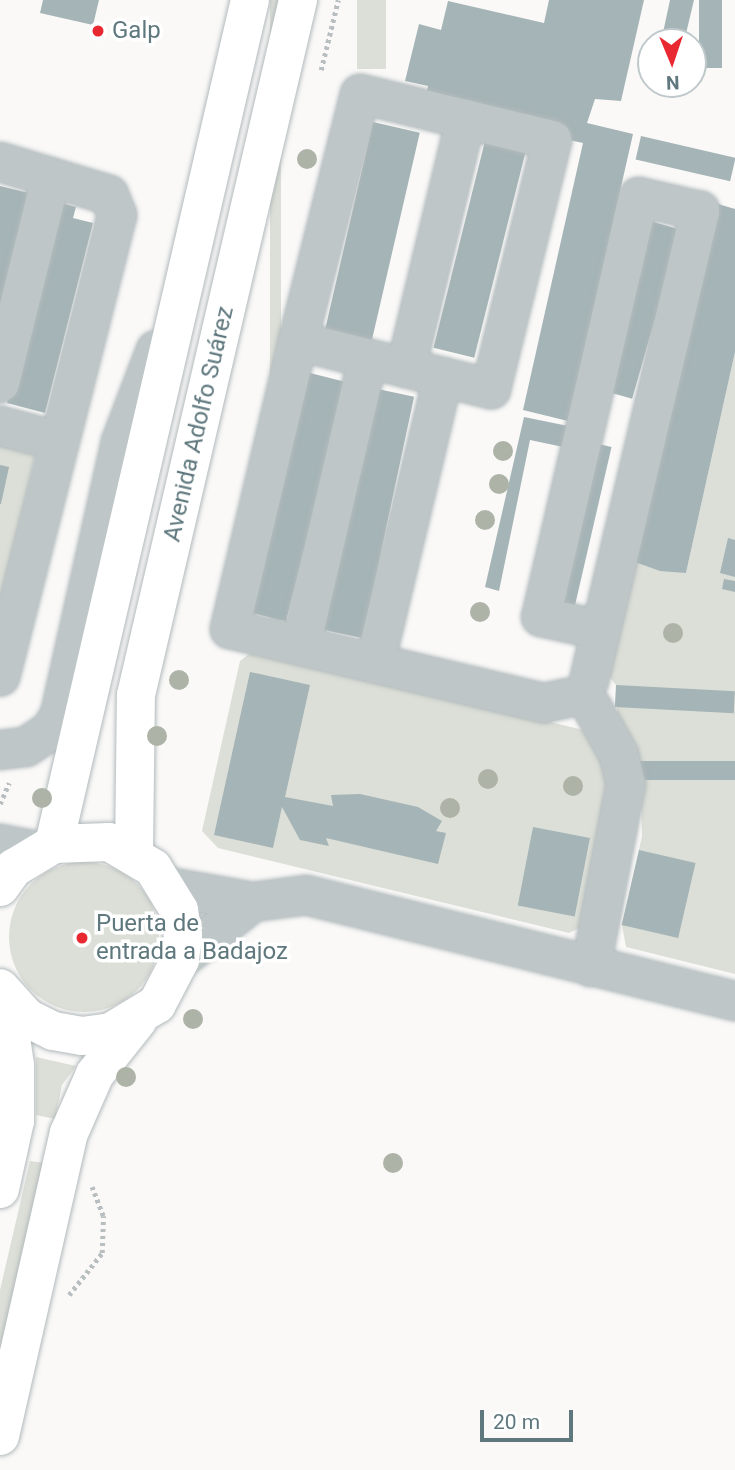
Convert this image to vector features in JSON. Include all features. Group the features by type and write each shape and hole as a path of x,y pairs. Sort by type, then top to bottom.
{"highway":[{"name":"Avenida Adolfo Suárez","path":"30,846 192,251 250,0"},
{"name":"Avenida Adolfo Suárez","path":"134,853 136,695 298,0"},
{"path":"0,887 30,846 81,839 134,853 168,887 179,910 180,960 157,1004 138,1020 95,1073 69,1133 0,1436"},
{"path":"3,993 27,1018 82,1036 138,1020"},
{"path":"0,1189 15,1121 15,1065 3,993"}],"street":[{"path":"298,341 491,389 552,140 360,94 298,341 230,629 544,703 583,695"},
{"path":"406,368 466,119"},
{"path":"0,162 109,195 117,215 0,676"},
{"path":"0,383 51,177"},
{"path":"591,967 626,784 619,755 583,695 601,631 700,211 639,197 541,617 601,631"},
{"path":"0,750 37,741 60,715 121,442 192,251"},
{"path":"301,646 368,359"},
{"path":"375,663 443,377"},
{"path":"589,412 649,426"},
{"path":"0,426 59,441"},
{"path":"168,887 253,902 306,895 735,1001"},
{"path":"180,960 253,902"}],"path":[{"path":"318,79 338,0"},
{"path":"62,1302 102,1253 103,1216 90,1181"}],"shaded area":[{"path":"270,0 281,0 281,681 270,681"},
{"path":"357,0 386,0 386,69 357,69"},
{"path":"735,352 735,974 626,947 622,925 642,836 641,801 618,731 616,685 603,669 635,562 686,573"},
{"path":"0,443 30,450 35,458 0,602"},
{"path":"253,651 588,731 612,768 586,925 569,933 218,848 202,831 240,661"},
{"path":"84,862 113,867 137,884 154,908 159,937 154,966 137,990 113,1007 84,1012 55,1007 31,990 14,966 9,937 14,908 31,884 55,867"},
{"path":"36,1057 76,1066 62,1085 55,1119 36,1115"},
{"path":"30,1161 46,1163 0,1360 0,1290"}],"building":[{"path":"43,0 99,0 93,25 40,13"},
{"path":"549,0 644,0 621,101 595,99 587,123 633,134 568,421 523,410 583,143 423,109 428,86 405,81 419,24 441,30 448,1 544,23"},
{"path":"670,0 694,0 687,28 664,28"},
{"path":"699,0 722,0 722,68 707,68 707,28 699,28"},
{"path":"373,122 420,133 370,350 323,339"},
{"path":"641,136 735,158 730,181 636,159"},
{"path":"485,141 526,151 474,358 433,348"},
{"path":"0,186 33,194 0,322"},
{"path":"58,202 76,207 73,218 93,223 45,413 7,403"},
{"path":"718,204 735,209 735,352 686,573 660,571 635,562"},
{"path":"647,220 681,230 632,399 598,389"},
{"path":"306,372 346,382 286,622 246,612"},
{"path":"373,388 414,397 363,638 322,630"},
{"path":"524,417 573,427 568,448 530,440 499,591 485,587"},
{"path":"594,443 612,447 574,612 556,608"},
{"path":"0,465 9,467 1,504 0,504"},
{"path":"728,538 735,540 735,577 720,573"},
{"path":"724,579 735,581 735,592 722,589"},
{"path":"250,672 310,685 285,797 333,806 331,795 360,794 418,807 442,821 436,831 446,833 438,864 326,838 329,846 300,840 282,807 273,848 214,835"},
{"path":"616,685 735,691 734,713 615,707"},
{"path":"636,761 735,761 735,780 636,780"},
{"path":"533,827 590,838 575,917 518,906"},
{"path":"639,850 696,863 678,938 622,925"}],"place":[{"name":"Galp","path":"98,31"},
{"name":"Puerta de entrada a Badajoz","path":"82,938"}]}
